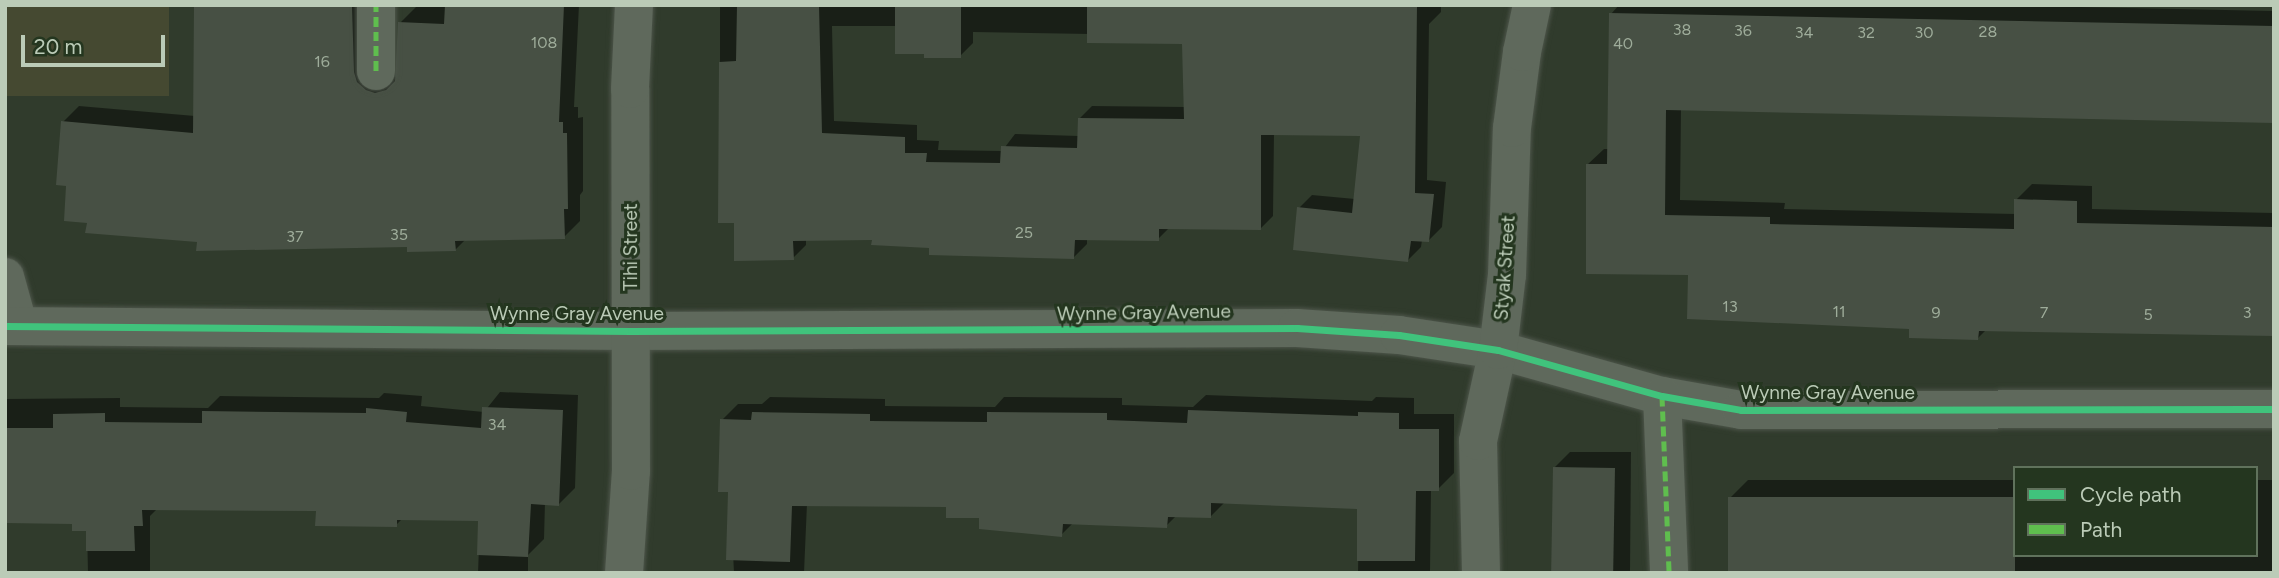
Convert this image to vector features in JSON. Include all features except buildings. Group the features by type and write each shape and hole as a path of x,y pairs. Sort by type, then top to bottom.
{"street":[{"path":"376,5 376,71"},
{"name":"Tihi Street","path":"624,573 631,471 630,89 634,5"},
{"name":"Styak Street","path":"1481,573 1478,441 1498,350 1507,275 1512,128 1522,52 1532,5"},
{"path":"5,277 12,325"},
{"name":"Wynne Gray Avenue","path":"12,325 631,331 1297,328 1399,335 1498,350 1662,396 1741,410 2274,409"},
{"path":"1662,396 1669,573"}],"green space":[{"path":"5,5 169,5 169,96 5,96"}],"marked path":[{"path":"376,5 376,71"},
{"path":"1662,396 1669,573"}],"cycle path":[{"path":"5,326 631,331 1297,328 1399,335 1498,350 1662,396 1741,410 2274,409"}]}
